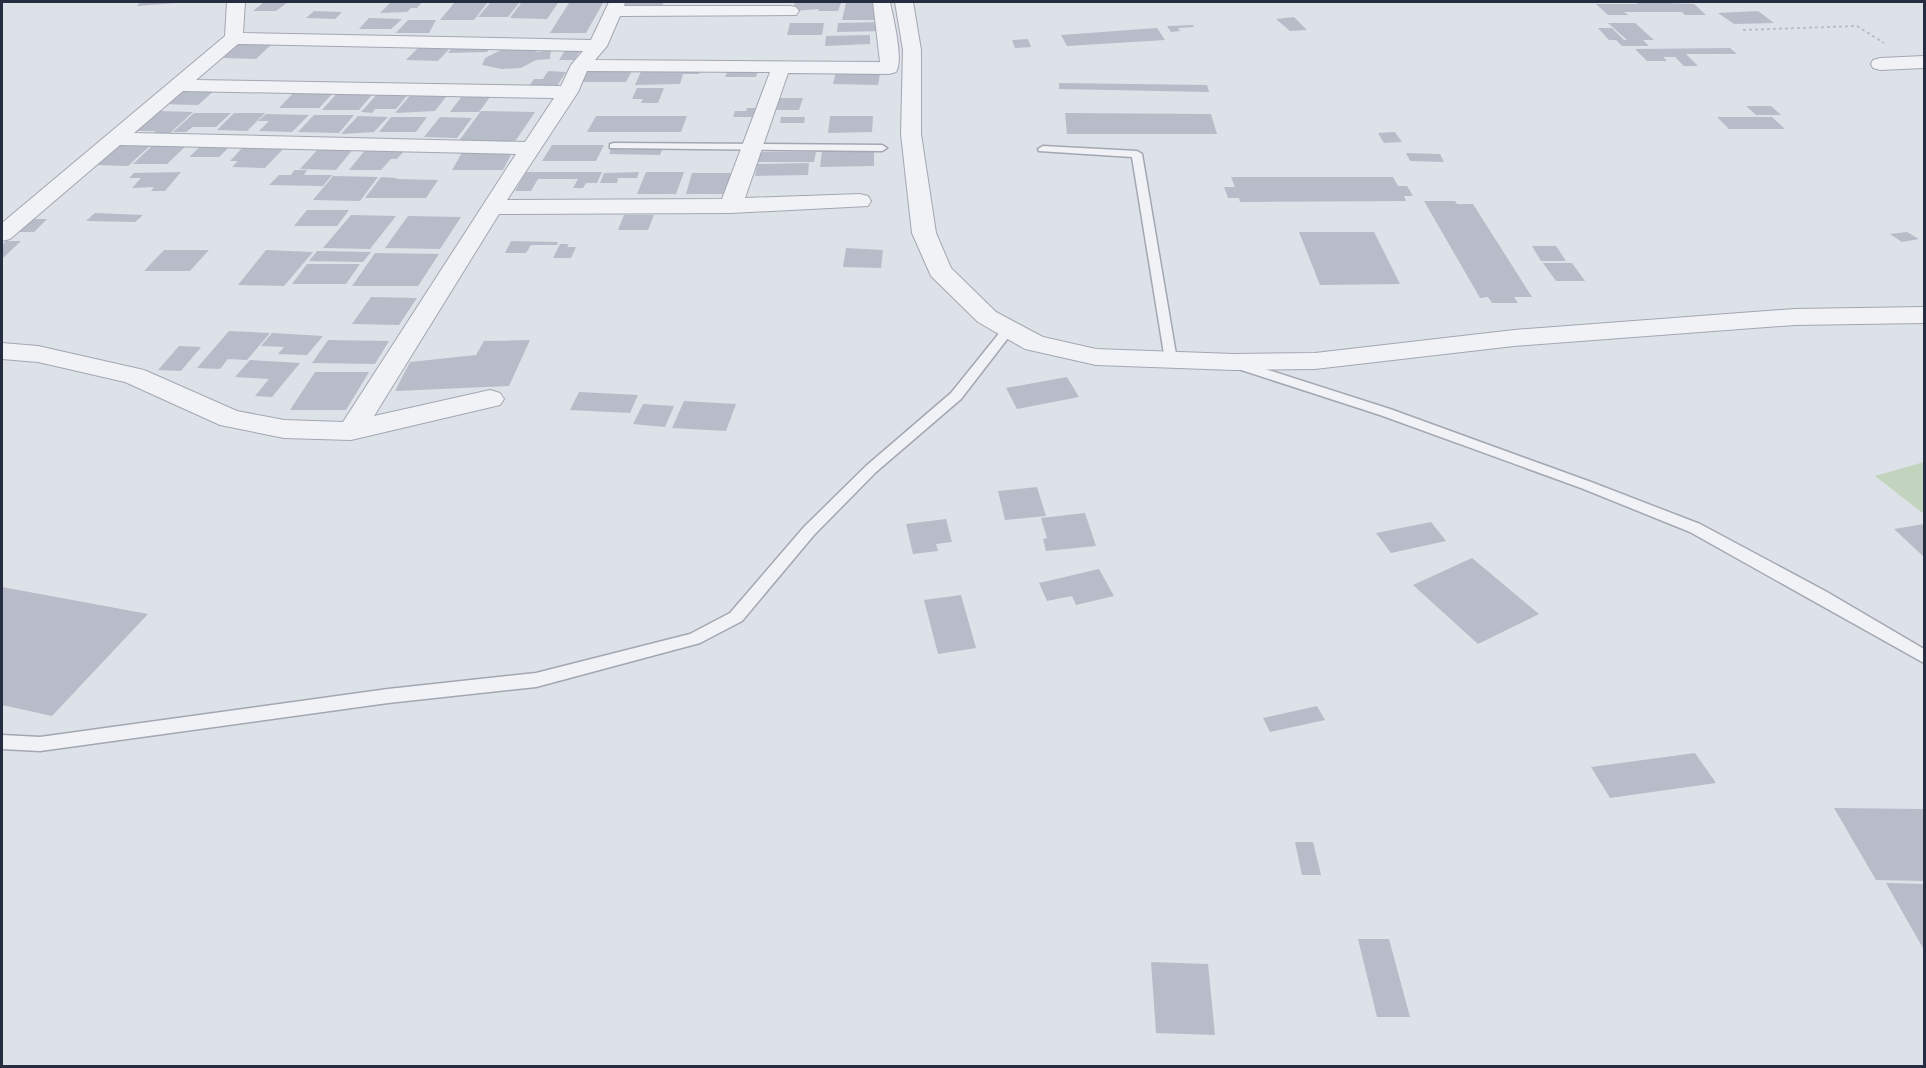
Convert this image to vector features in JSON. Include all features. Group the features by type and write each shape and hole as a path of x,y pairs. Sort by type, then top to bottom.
{"street":[{"path":"234,38 236,2"},
{"path":"580,65 889,68 890,58 882,2"},
{"path":"904,2 912,50 911,134 924,233 940,271 987,317 1034,343 1096,357 1234,363 1315,361 1515,338 1795,317 1924,315"},
{"path":"351,431 492,207 568,92 580,65 598,46 614,4 789,11"},
{"path":"2,234 234,38 598,46"},
{"path":"1880,63 1924,62"},
{"path":"731,206 781,67"},
{"path":"178,85 568,92"},
{"path":"114,139 531,148"},
{"path":"492,207 731,206 860,201"},
{"path":"2,351 38,354 134,376 230,419 284,429 351,431 490,399"}],"lane":[{"path":"614,146 882,148"},
{"path":"1043,149 1137,154 1171,360"},
{"path":"2,742 40,744 388,696 536,680 694,639 736,617 809,531 863,477 956,396 1009,329"},
{"path":"1234,363 1385,412 1686,524 1821,596 1924,657"}],"path":[{"path":"1743,30 1857,26 1900,55 1880,63"}],"green space":[{"path":"1924,462 1924,514 1875,476"}],"building":[{"path":"140,2 175,2 175,3 137,6"},
{"path":"264,2 288,2 276,11 253,11"},
{"path":"391,2 422,2 417,8 411,8 407,12 380,13"},
{"path":"455,2 488,2 474,20 440,20"},
{"path":"622,2 664,2 662,6 619,6"},
{"path":"795,2 841,3 838,11 818,11 819,9 793,11"},
{"path":"1635,2 1694,4 1706,15 1685,15 1682,12 1624,12 1628,15 1608,15 1596,4 1638,4"},
{"path":"490,3 519,3 508,17 478,17"},
{"path":"521,3 558,3 547,19 510,18"},
{"path":"569,3 603,3 586,33 550,33"},
{"path":"846,3 880,3 877,20 842,20"},
{"path":"314,11 342,12 335,19 306,18"},
{"path":"1758,11 1774,23 1734,24 1718,13"},
{"path":"1294,17 1307,30 1290,31 1276,19"},
{"path":"369,18 402,19 391,29 359,29"},
{"path":"408,20 436,20 429,33 396,33"},
{"path":"883,22 883,31 837,32 838,23"},
{"path":"790,23 824,23 822,35 787,35"},
{"path":"1608,23 1635,23 1654,40 1643,40 1649,46 1622,46 1616,40 1609,40 1598,28 1612,28 1624,40 1627,40"},
{"path":"1193,25 1194,27 1178,28 1180,31 1171,32 1167,26"},
{"path":"1157,28 1165,40 1067,46 1061,35"},
{"path":"870,35 870,44 825,46 826,36"},
{"path":"1028,39 1031,47 1015,48 1012,40"},
{"path":"236,41 274,42 256,59 221,58"},
{"path":"423,43 454,44 438,61 406,60"},
{"path":"455,44 493,44 487,52 448,53"},
{"path":"522,47 538,52 551,50 550,59 536,60 521,68 502,69 482,65 485,58 503,49"},
{"path":"567,47 583,47 574,60 559,60"},
{"path":"1730,48 1737,54 1686,54 1698,66 1684,66 1675,57 1663,57 1667,61 1647,61 1635,49"},
{"path":"643,67 702,67 699,74 683,74 680,84 635,85"},
{"path":"837,68 881,69 878,85 833,84"},
{"path":"587,69 633,69 626,82 579,82"},
{"path":"728,70 758,70 756,77 725,77"},
{"path":"548,71 566,72 557,86 529,86 534,79 543,79"},
{"path":"1059,83 1207,85 1209,92 1059,89"},
{"path":"178,88 216,89 198,105 159,104"},
{"path":"637,88 664,88 658,103 641,103 643,99 632,99"},
{"path":"297,89 336,90 319,108 279,108"},
{"path":"340,90 376,90 359,110 322,110"},
{"path":"379,92 410,92 396,109 375,109 372,113 361,112"},
{"path":"413,92 449,93 435,111 395,113"},
{"path":"465,92 493,93 479,112 450,112"},
{"path":"780,98 803,98 799,110 776,110"},
{"path":"1746,106 1771,106 1781,115 1756,115"},
{"path":"747,108 756,108 753,117 733,117 735,111 746,111"},
{"path":"160,111 193,112 167,136 151,135 156,131 137,131"},
{"path":"481,111 535,112 514,143 458,142"},
{"path":"194,113 231,113 216,127 193,127 186,132 173,132"},
{"path":"234,113 265,113 247,131 217,130"},
{"path":"1065,113 1211,114 1217,134 1067,134"},
{"path":"266,114 309,115 292,132 259,131 269,121 258,121"},
{"path":"314,115 354,115 339,133 298,132"},
{"path":"358,116 388,117 374,132 341,134"},
{"path":"596,116 687,116 681,132 587,132"},
{"path":"830,116 873,116 872,132 828,133"},
{"path":"391,117 427,117 416,132 379,132"},
{"path":"440,117 472,118 457,138 424,137"},
{"path":"781,117 805,117 804,123 780,123"},
{"path":"1717,117 1772,117 1785,129 1729,129"},
{"path":"1395,132 1402,142 1384,143 1378,133"},
{"path":"114,142 153,143 128,166 93,165"},
{"path":"155,143 188,144 167,164 133,164"},
{"path":"202,145 231,145 219,157 189,157"},
{"path":"552,145 604,145 596,161 542,161"},
{"path":"244,146 285,147 265,168 232,167 238,161 230,161"},
{"path":"319,148 354,148 336,170 300,169"},
{"path":"366,149 405,150 397,159 391,159 381,170 349,170"},
{"path":"611,149 662,150 660,155 609,154"},
{"path":"874,150 874,166 820,167 822,151"},
{"path":"463,151 513,151 503,170 452,170"},
{"path":"755,152 816,152 814,162 752,162"},
{"path":"1406,153 1440,154 1444,162 1410,161"},
{"path":"809,163 808,175 755,176 757,164"},
{"path":"294,170 307,170 304,175 332,175 323,186 269,185 279,175 291,175"},
{"path":"181,172 165,191 151,191 154,187 132,188 141,178 129,178 134,173"},
{"path":"526,172 602,172 597,183 586,183 583,188 573,188 578,179 538,179 531,191 515,191"},
{"path":"639,172 637,178 618,178 617,183 600,183 604,173"},
{"path":"646,172 684,172 676,194 637,194"},
{"path":"692,173 734,173 729,194 686,194"},
{"path":"333,176 378,177 360,201 313,200"},
{"path":"381,177 438,180 426,198 365,198"},
{"path":"1231,177 1393,177 1398,186 1407,186 1413,196 1404,196 1406,201 1240,202 1239,198 1228,198 1224,187 1235,187"},
{"path":"1424,201 1455,201 1457,204 1473,204 1532,297 1514,297 1518,303 1492,303 1488,297 1480,298"},
{"path":"307,210 349,210 337,226 294,226"},
{"path":"95,213 143,215 135,222 86,221"},
{"path":"351,215 396,216 370,249 323,248"},
{"path":"624,215 654,215 648,230 618,230"},
{"path":"408,216 461,217 440,249 385,248"},
{"path":"31,219 47,219 34,232 17,232"},
{"path":"1299,232 1374,232 1400,284 1320,285"},
{"path":"1907,232 1919,239 1902,242 1890,234"},
{"path":"6,241 21,241 2,259 2,245"},
{"path":"511,241 558,242 557,245 531,245 526,253 505,253"},
{"path":"560,244 576,247 571,258 553,258"},
{"path":"1532,246 1556,246 1566,261 1541,261"},
{"path":"846,248 883,250 881,268 843,267"},
{"path":"164,250 209,250 190,271 144,271"},
{"path":"266,250 313,252 284,286 238,285"},
{"path":"317,251 371,252 363,262 309,261"},
{"path":"375,253 439,254 418,286 352,286"},
{"path":"1543,263 1572,263 1585,281 1556,281"},
{"path":"307,264 360,264 346,284 292,284"},
{"path":"371,297 417,298 399,325 352,324"},
{"path":"229,331 270,333 247,360 228,359 220,369 197,368"},
{"path":"272,333 323,336 307,355 278,354 284,347 261,346"},
{"path":"328,340 389,341 375,364 312,363"},
{"path":"530,340 509,386 395,391 410,362 476,355 484,341"},
{"path":"179,346 201,347 181,371 158,370"},
{"path":"250,360 300,363 272,397 255,396 269,379 235,377"},
{"path":"315,372 369,372 346,410 290,410"},
{"path":"1067,377 1079,397 1017,409 1006,388"},
{"path":"579,392 638,395 630,413 570,410"},
{"path":"684,401 736,404 726,431 672,428"},
{"path":"643,404 674,406 665,427 633,424"},
{"path":"1037,487 1046,516 1005,520 998,491"},
{"path":"1085,513 1096,546 1046,551 1043,539 1047,538 1041,518"},
{"path":"946,519 952,542 936,544 938,551 913,554 906,524"},
{"path":"1431,522 1446,541 1391,553 1376,533"},
{"path":"1924,524 1924,557 1894,529"},
{"path":"1472,558 1539,614 1478,644 1413,585"},
{"path":"1099,569 1114,596 1076,605 1072,596 1047,601 1039,583"},
{"path":"2,587 148,614 52,716 2,705"},
{"path":"961,595 976,648 938,654 924,600"},
{"path":"1317,706 1325,720 1270,732 1263,718"},
{"path":"1695,753 1716,783 1610,798 1591,767"},
{"path":"1834,808 1924,809 1924,881 1876,880"},
{"path":"1295,842 1313,842 1321,875 1302,875"},
{"path":"1886,883 1924,884 1924,950"},
{"path":"1358,939 1389,939 1410,1017 1377,1017"},
{"path":"1151,962 1208,964 1215,1035 1156,1033"}]}
